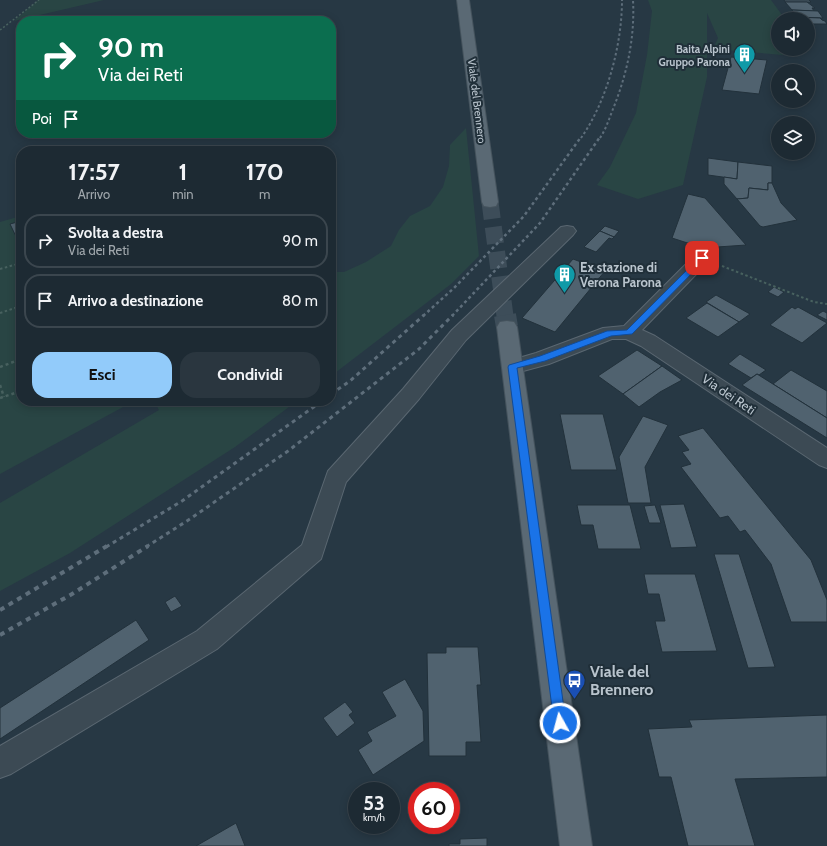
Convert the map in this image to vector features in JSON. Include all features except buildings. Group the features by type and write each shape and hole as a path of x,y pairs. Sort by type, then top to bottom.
{"main road":[{"name":"Viale del Brennero","path":"463,0 490,202"},
{"path":"507,327 576,846"}],"street":[{"path":"0,763 207,640 312,551 336,478 411,394 459,335 567,231"},
{"path":"629,332 702,258"},
{"name":"Via dei Reti","path":"512,367 542,358 610,333 629,332 648,341 827,459"}],"path":[{"path":"18,16 39,0"},
{"path":"0,30 16,18"},
{"path":"702,258 814,302 827,304"},
{"path":"0,269 16,264"},
{"path":"0,313 16,308"},
{"path":"0,367 16,361"},
{"path":"0,384 4,397"},
{"path":"0,398 16,393"}],"green space":[{"path":"38,0 104,0 35,16 20,16"},
{"path":"648,0 771,0 780,12 771,12 771,54 713,49 718,38 707,13 707,77 683,185 638,199 597,185 610,167 636,113 647,55 652,11"},
{"path":"466,128 479,256 451,284 336,372 336,272 344,272 366,262 391,246 399,230 410,216 430,206 443,187 449,166 450,145"},
{"path":"16,217 16,406 125,406 0,474 0,222"},
{"path":"157,406 290,406 235,447 70,553 0,591 0,503 159,410"}],"tunnel":[{"path":"490,202 505,316"},
{"path":"505,315 507,327"}],"railway":[{"path":"581,138 598,107 611,72 619,35 622,0"},
{"path":"600,138 606,128 626,69 633,28 633,0"},
{"path":"423,316 454,288 524,216 581,137"},
{"path":"452,316 540,223 600,137"},
{"path":"336,391 350,381 424,315"},
{"path":"146,547 190,519 288,451 419,349 452,316"},
{"path":"106,547 182,501 315,406"},
{"path":"0,610 107,546"},
{"path":"0,635 72,594 148,546"}],"place":[{"name":"Baita Alpini Gruppo Parona","path":"745,74"},
{"name":"Ex stazione di Verona Parona","path":"564,294"},
{"name":"Viale del Brennero","path":"575,700"}],"route":[{"path":"560,723 512,367 542,358 610,333 629,332 702,258"}]}
